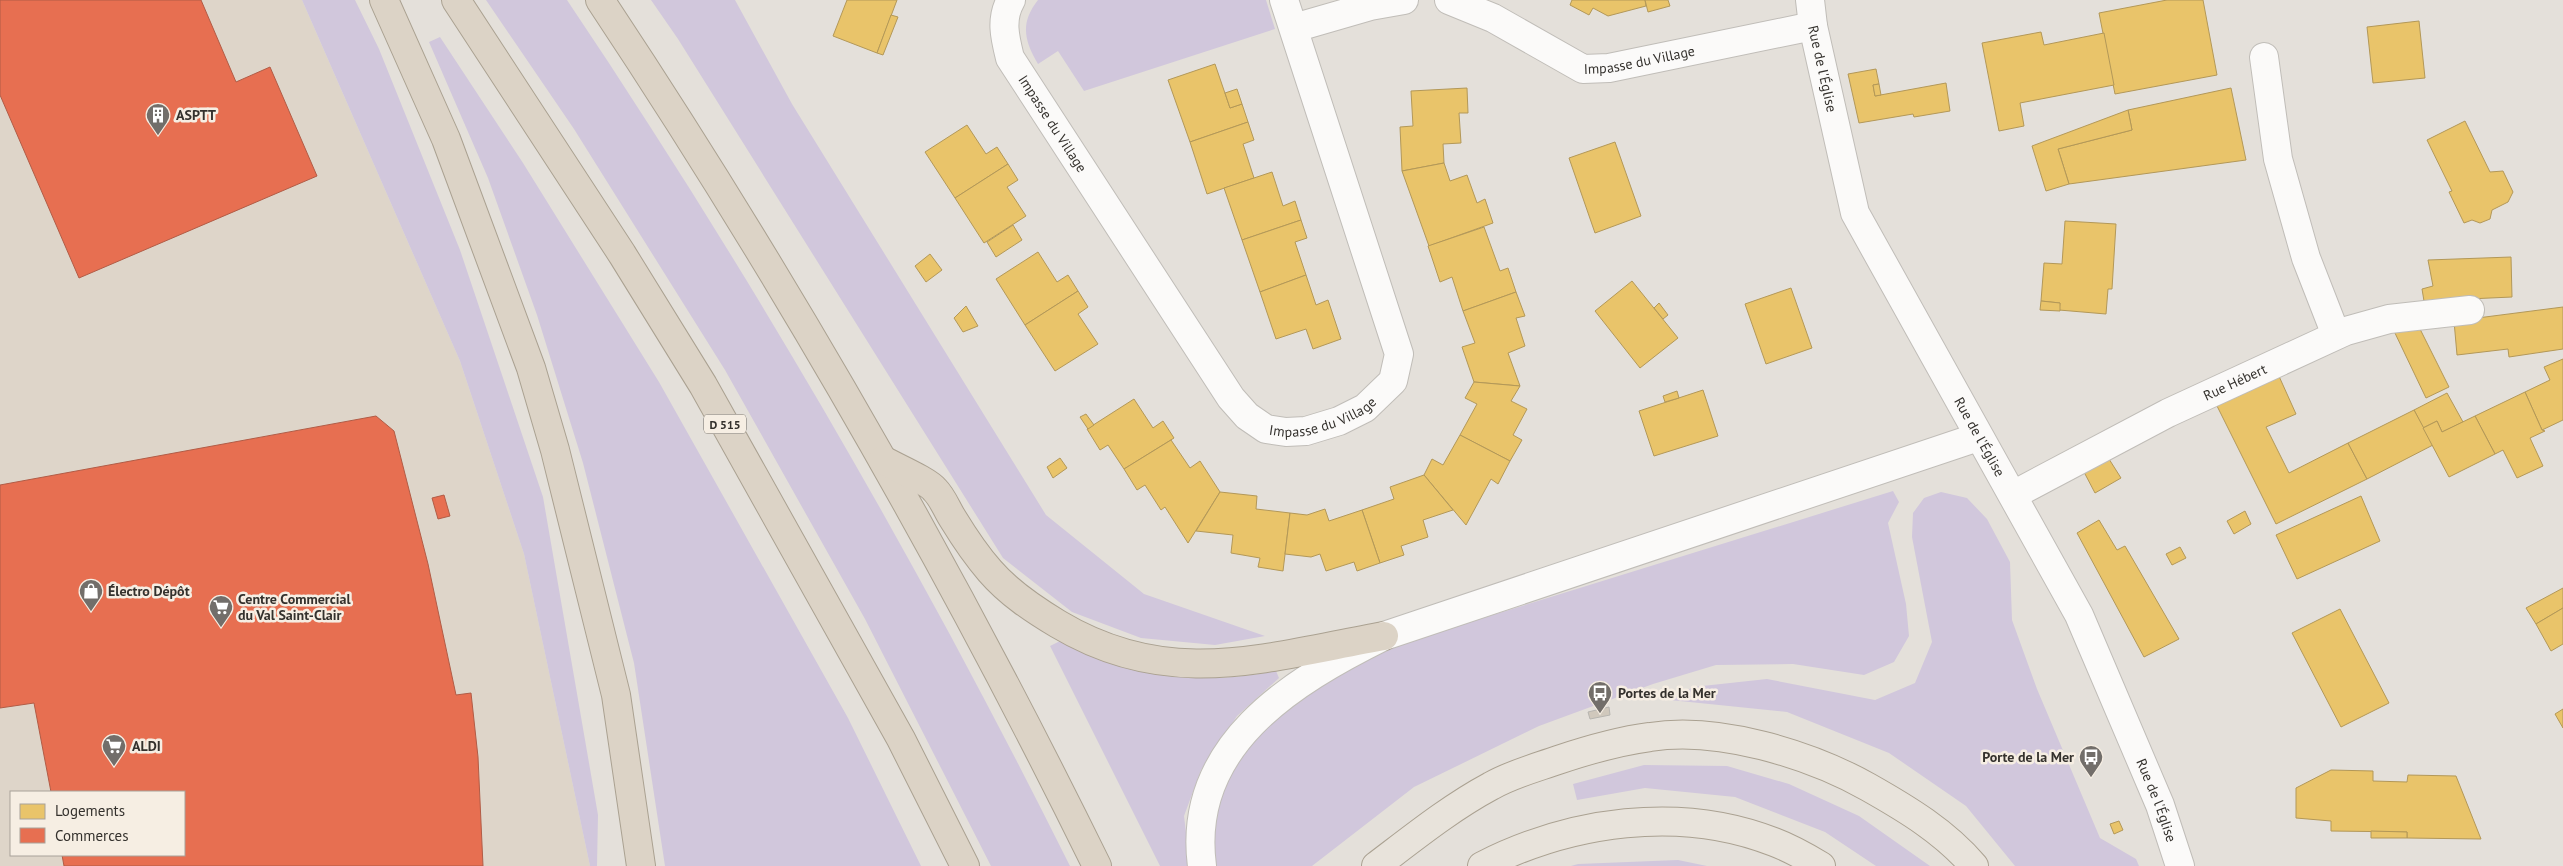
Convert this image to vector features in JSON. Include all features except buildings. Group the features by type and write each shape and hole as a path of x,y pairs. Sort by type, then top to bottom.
{"highway":[{"path":"384,0 446,139 531,368 555,450 616,695 641,866"},
{"name":"D 515","path":"456,0 622,254 703,385 901,739 964,866"},
{"path":"600,0 744,226 883,460 1039,748 1097,866"},
{"path":"883,460 935,488 959,528 990,571 1017,597 1067,630 1115,651 1161,662 1212,664 1252,661 1384,636"}],"main road":[{"path":"1376,866 1469,798 1510,776 1608,746 1651,736 1692,736 1764,746 1812,760 1857,781 1914,813 1964,854 1974,866"},
{"path":"1482,866 1515,849 1566,834 1615,824 1664,821 1699,824 1773,842 1822,866"}],"street":[{"name":"Impasse du Village","path":"1011,0 1005,10 1004,35 1010,58 1231,398 1247,416 1266,428 1286,432 1306,431 1365,408 1393,381 1399,354 1284,0"},
{"path":"1294,28 1370,6 1404,0"},
{"name":"Impasse du Village","path":"1449,0 1493,18 1583,69 1608,68 1811,13"},
{"name":"Rue de l'Église","path":"1811,13 1855,213 1978,438 2013,495 2079,615 2160,805 2180,866"},
{"path":"2264,57 2278,159 2306,258 2336,335"},
{"name":"Rue Hébert","path":"2013,495 2168,414 2336,335 2390,319 2470,310"},
{"path":"1202,866 1200,829 1209,784 1231,748 1279,700 1309,676 1384,636 1978,438"}],"shaded area":[{"path":"0,0 302,0 460,361 524,554 590,866 0,866"},
{"path":"302,0 355,0 379,49 460,250 543,497 598,815 597,866 590,866 524,554 460,361"},
{"path":"486,0 567,0 703,210 769,317 832,425 955,644 1070,866 991,866 865,619 725,370 574,129"},
{"path":"651,0 735,0 792,104 1046,515 1144,594 1265,636 1215,645 1141,638 1072,612 1003,558 678,39"},
{"path":"1038,0 1266,0 1275,29 1084,91 1058,51 1038,64 1033,55 1027,39 1026,24 1032,8"},
{"path":"440,37 523,163 659,382 848,718 921,866 665,866 634,663 583,463 537,315 488,178 429,42"},
{"path":"1893,491 1899,502 1888,523 1906,604 1909,636 1894,662 1864,675 1793,664 1716,665 1653,684 1539,726 1414,787 1312,866 1211,866 1212,805 1248,741 1316,683 1396,645"},
{"path":"1941,492 1967,498 1987,519 2010,562 2012,620 2037,689 2100,838 2136,859 2139,866 2015,866 1966,806 1889,753 1787,712 1670,700 1693,687 1767,679 1875,700 1915,683 1932,642 1912,537 1913,513 1924,498"},
{"path":"1062,640 1111,662 1137,670 1177,677 1237,677 1276,671 1279,678 1237,716 1201,770 1184,816 1190,866 1160,866 1050,646"},
{"path":"1644,765 1727,766 1789,784 1859,816 1930,866 1876,866 1825,832 1735,797 1645,788 1577,800 1573,784"},
{"path":"1678,860 1707,866 1571,866 1578,864"}],"place":[{"name":"ASPTT","path":"158,136"},
{"name":"Électro Dépôt","path":"91,612"},
{"name":"Centre Commercial du Val Saint-Clair","path":"221,628"},
{"name":"Portes de la Mer","path":"1600,714"},
{"name":"ALDI","path":"114,767"},
{"name":"Porte de la Mer","path":"2091,778"}]}
